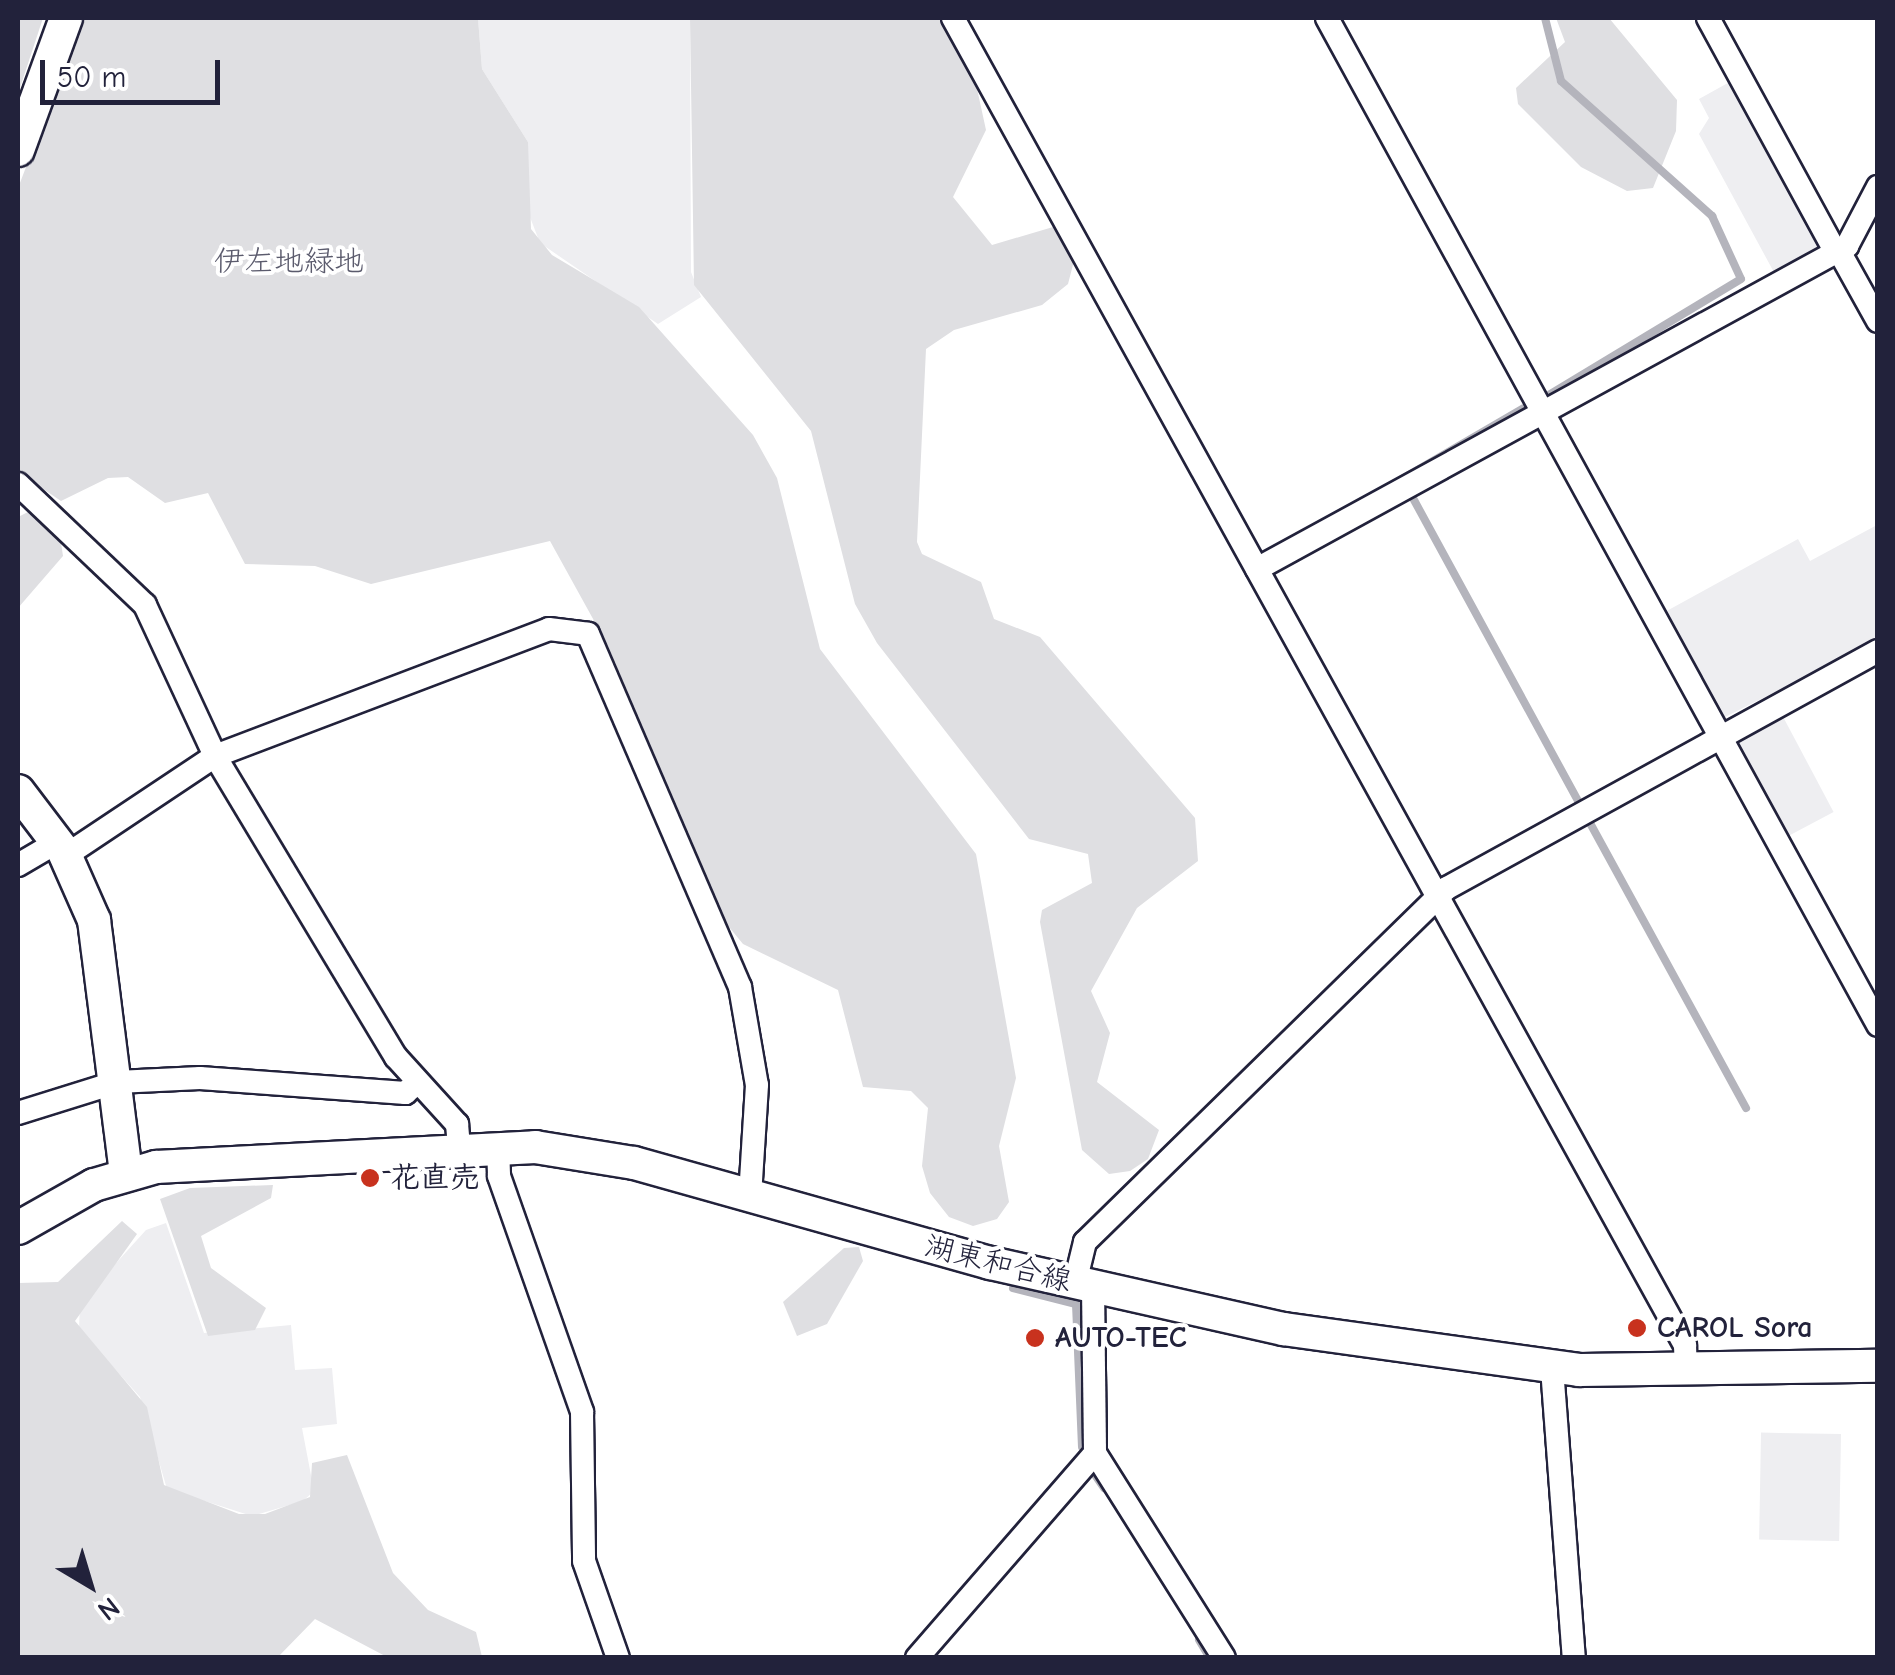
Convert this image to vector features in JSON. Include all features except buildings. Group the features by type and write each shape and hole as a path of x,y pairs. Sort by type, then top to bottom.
{"main road":[{"path":"18,150 66,18"},
{"path":"18,791 61,849 103,957 126,1174 18,1228"},
{"name":"湖東和合線","path":"126,1174 459,1147 498,1146 602,1155 1084,1285 1252,1323 1552,1368 1686,1371 1878,1366"}],"street":[{"path":"953,18 1686,1345 1686,1371"},
{"path":"1327,18 1878,1025"},
{"path":"1708,18 1878,321"},
{"path":"1257,568 1546,417 1838,252 1878,187"},
{"path":"18,484 145,606 215,756 417,1082 457,1124 459,1147"},
{"path":"18,865 61,849 215,756 549,629 588,634 743,999 758,1085 750,1196"},
{"path":"1224,1658 1094,1453 1085,1242 1438,897 1878,651"},
{"path":"18,1113 117,1082 200,1078 405,1093 417,1082"},
{"path":"498,1146 499,1176 582,1412 584,1561 618,1658"},
{"path":"1552,1368 1574,1658"},
{"path":"917,1658 1094,1453"}],"shaded area":[{"path":"478,18 690,18 691,272 701,297 658,324 540,243 528,212 528,142 482,69"},
{"path":"1735,79 1827,247 1776,276 1699,134 1709,118 1699,99"},
{"path":"1877,525 1877,641 1721,719 1663,613 1798,539 1810,561"},
{"path":"1781,713 1834,812 1785,838 1732,739"},
{"path":"166,1223 204,1333 291,1325 295,1370 332,1368 337,1424 302,1428 314,1491 303,1501 252,1516 167,1489 140,1397 79,1329 80,1303 146,1230"},
{"path":"1761,1433 1841,1434 1839,1541 1759,1540"}],"green space":[{"path":"18,18 43,18 18,94"},
{"name":"伊左地緑地","path":"83,18 478,18 482,69 528,142 531,229 552,255 639,307 753,435 777,478 820,649 976,854 1016,1078 999,1146 1009,1202 997,1219 973,1226 949,1217 930,1193 922,1166 928,1108 911,1091 863,1087 838,990 743,944 720,916 608,646 550,541 371,584 315,566 245,564 208,493 165,503 128,477 108,478 61,501 18,472 18,188"},
{"path":"690,18 943,18 976,84 986,130 953,197 992,245 1053,227 1075,257 1068,284 1042,305 954,330 926,349 917,542 922,554 981,582 994,619 1040,637 1195,818 1198,861 1137,908 1091,991 1110,1033 1097,1082 1159,1130 1148,1159 1130,1171 1109,1174 1082,1150 1040,922 1042,910 1092,883 1088,854 1029,839 877,643 855,604 811,431 694,285"},
{"path":"1556,18 1609,18 1677,100 1676,131 1653,188 1627,191 1581,167 1518,104 1516,88 1565,42"},
{"path":"32,510 60,536 63,556 18,608 18,517"},
{"path":"273,1185 271,1198 201,1236 211,1268 266,1308 255,1330 208,1336 160,1199 190,1188"},
{"path":"122,1221 137,1234 75,1321 147,1407 164,1485 239,1514 265,1514 310,1497 312,1463 347,1455 393,1573 428,1610 476,1632 482,1657 387,1657 315,1619 278,1657 18,1657 18,1283 58,1282"},
{"path":"859,1247 863,1261 827,1324 797,1336 783,1302 844,1248"}],"waterway":[{"path":"1545,18 1561,81 1712,216 1741,279 1550,394"},
{"path":"1402,479 1524,408"},
{"path":"1414,500 1578,801"},
{"path":"1590,823 1746,1108"},
{"path":"1013,1288 1076,1304 1082,1447"},
{"path":"1095,1475 1104,1488"},
{"path":"1199,1640 1210,1658"}],"place":[{"name":"花直売","path":"370,1178"},
{"name":"CAROL Sora","path":"1637,1328"},
{"name":"AUTO-TEC","path":"1035,1338"}]}
